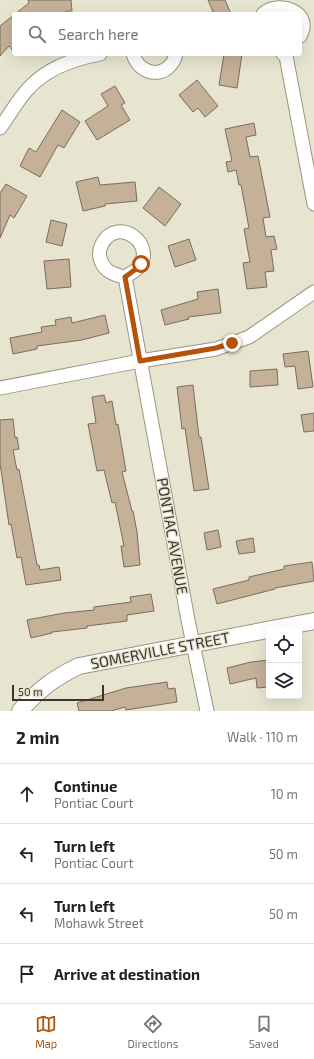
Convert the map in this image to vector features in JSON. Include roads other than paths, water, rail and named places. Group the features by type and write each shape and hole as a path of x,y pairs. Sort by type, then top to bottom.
{"street":[{"path":"265,12 270,5 277,2 291,3 301,12"},
{"path":"302,13 304,20 302,32"},
{"path":"0,128 27,90 45,75 68,62 92,56"},
{"path":"133,56 139,66 145,70 159,72 166,70 172,65 175,56"},
{"path":"285,56 314,204"},
{"name":"PONTIAC AVENUE","path":"125,277 193,644 207,711"},
{"path":"0,388 216,348 249,337 314,292"},
{"name":"SOMERVILLE STREET","path":"20,711 38,690 59,676 79,666 314,621"}]}
